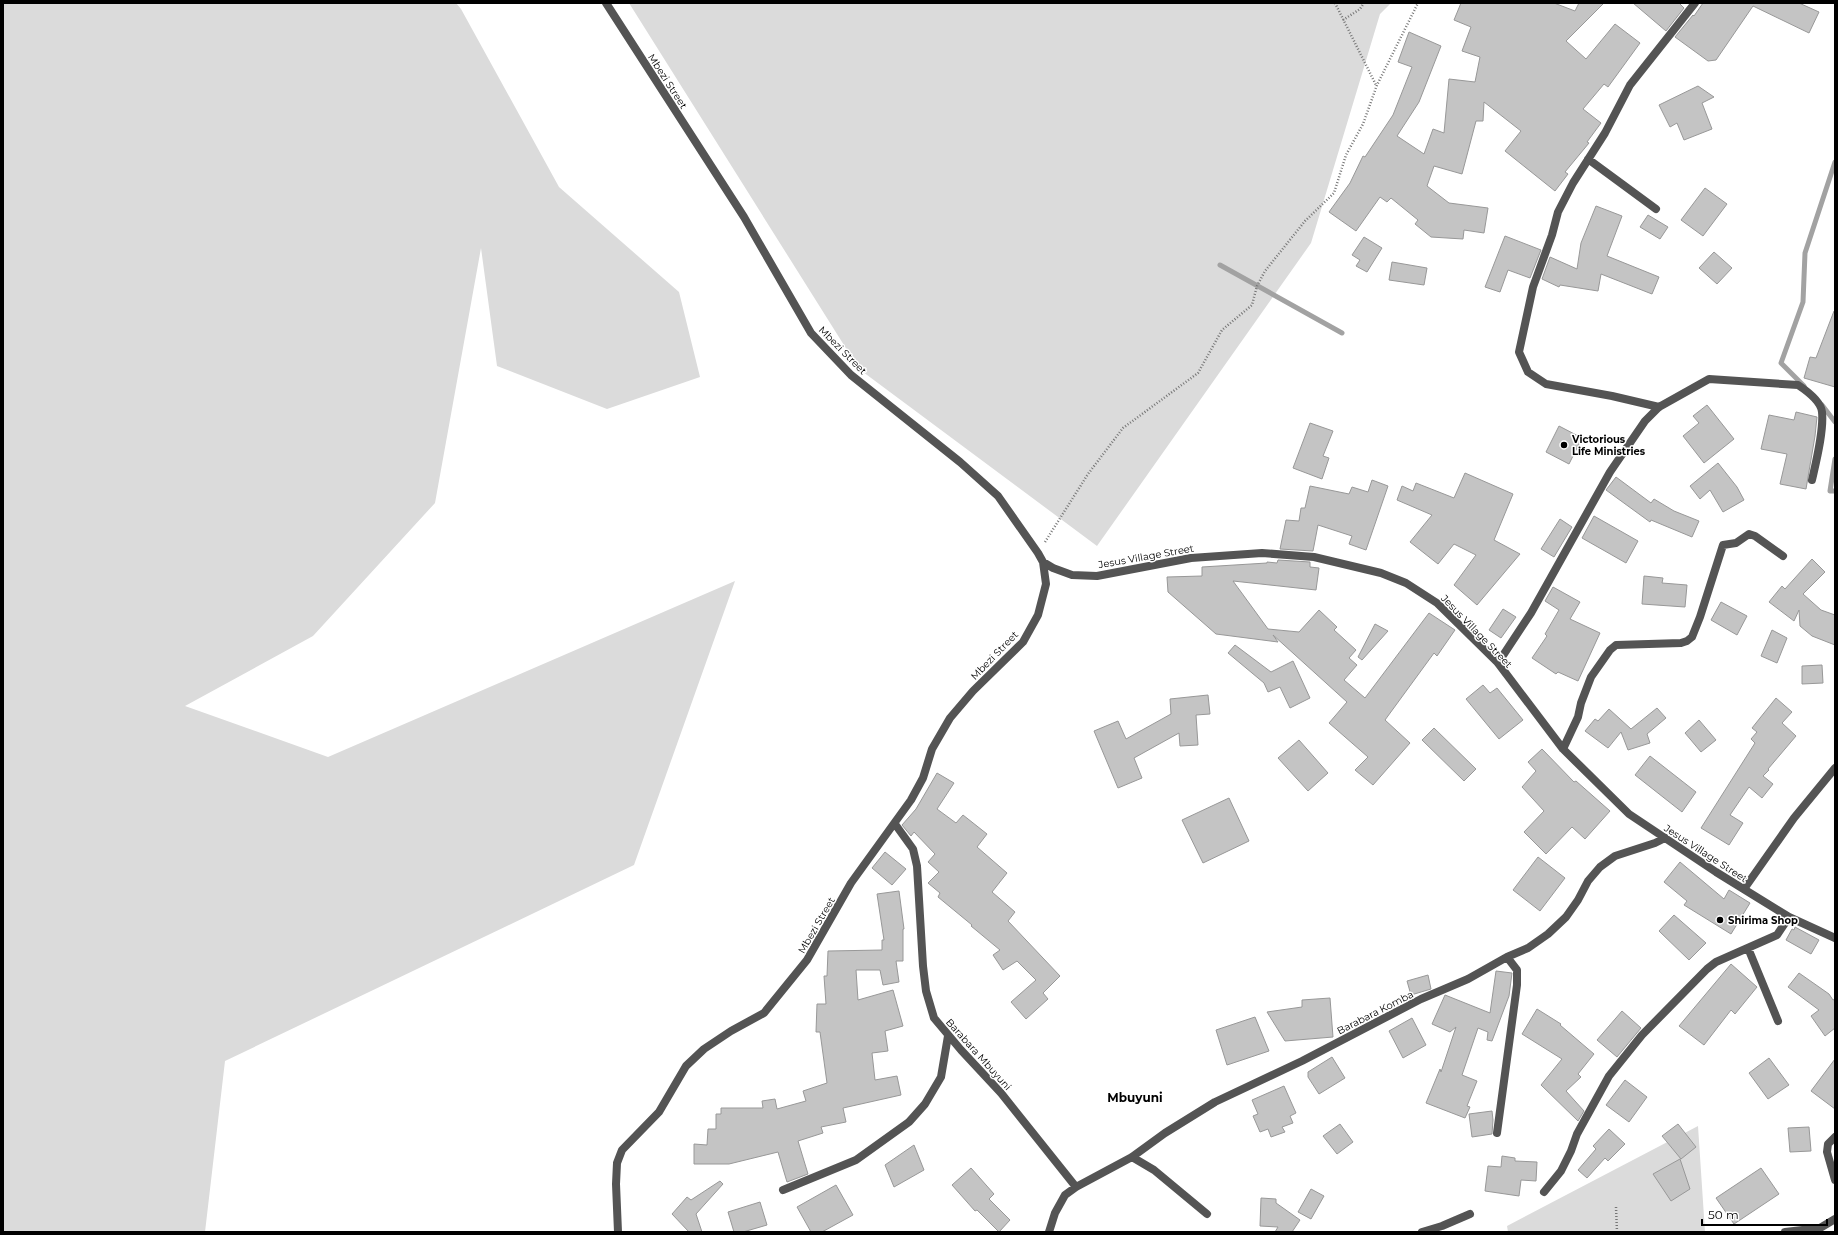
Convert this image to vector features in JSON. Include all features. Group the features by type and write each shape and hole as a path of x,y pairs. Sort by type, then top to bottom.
{"street":[{"name":"Mbezi Street","path":"606,3 744,217 811,333 851,375 960,462 998,496 1043,562 1046,584 1038,615 1023,642 973,692 950,718 932,749 923,778 895,824 851,883 807,960 781,994 764,1013 731,1031 704,1049 686,1066 659,1112 622,1150 617,1163 618,1232"},
{"path":"1659,407 1612,396 1546,384 1528,372 1519,352 1533,287 1552,235 1558,212 1573,183 1605,133 1630,85 1695,3"},
{"path":"1588,159 1656,209"},
{"path":"1498,663 1530,613 1610,472 1645,421 1659,407 1709,379 1798,385 1809,392 1822,411 1819,448 1812,480"},
{"path":"1563,749 1578,717 1581,703 1591,677 1610,650 1616,645 1681,643 1692,637 1700,618 1723,545 1736,543 1749,534 1755,536 1783,556"},
{"name":"Jesus Village Street","path":"1043,562 1053,568 1072,575 1096,576 1191,558 1262,553 1314,557 1381,573 1406,583 1437,603 1498,663 1563,749 1629,814 1789,917 1835,938"},
{"path":"1744,889 1794,818 1835,768"},
{"name":"Barabara Mbuyuni","path":"895,824 910,843 917,866 920,939 926,991 934,1018 948,1036 1001,1094 1076,1187"},
{"name":"Barabara Komba","path":"1049,1232 1055,1213 1065,1195 1076,1187 1132,1157 1215,1102 1302,1061 1421,999 1468,979 1507,957 1528,948 1548,934 1566,917 1588,882 1605,863 1615,856 1655,843 1665,838"},
{"path":"1544,1192 1561,1171 1571,1151 1577,1134 1608,1076 1657,1019 1707,969 1716,962 1777,935 1789,917"},
{"path":"1748,948 1778,1021"},
{"path":"1497,1133 1517,985 1517,970 1507,957"},
{"path":"783,1190 856,1160 909,1122 925,1104 941,1077 948,1036"},
{"path":"1835,1137 1828,1144 1827,1152 1835,1180"},
{"path":"1132,1157 1159,1173 1207,1214"},
{"path":"1422,1232 1470,1214"},
{"path":"1785,1232 1820,1228 1835,1219"}],"path":[{"path":"1335,3 1376,85"},
{"path":"1343,20 1360,9 1364,3"},
{"path":"1038,553 1088,474 1123,428 1198,373 1222,330 1252,305 1257,286 1265,270 1305,221 1334,193 1346,154 1363,124 1376,85 1418,3"},
{"path":"1616,1207 1617,1232"}],"shaded area":[{"path":"3,3 456,3 461,9 559,187 679,292 700,377 607,409 497,366 481,248 435,503 313,636 185,706 328,757 735,581 634,865 225,1061 205,1232 3,1232"},
{"path":"629,3 1391,3 1380,14 1311,243 1097,546 859,369"},
{"path":"1698,1126 1705,1232 1508,1232 1507,1226"}],"building":[{"path":"1461,3 1554,3 1575,11 1579,3 1604,3 1566,41 1586,59 1615,24 1640,43 1608,87 1604,84 1583,109 1601,123 1587,142 1589,143 1565,172 1568,174 1555,191 1505,151 1521,131 1484,102 1483,121 1476,121 1462,174 1434,166 1427,186 1449,203 1488,208 1484,233 1464,230 1463,239 1431,237 1415,224 1418,220 1391,198 1387,202 1380,197 1356,231 1329,212 1350,183 1363,156 1365,157 1393,115 1412,67 1398,62 1409,32 1441,46 1419,102 1397,136 1424,154 1433,129 1444,133 1449,79 1475,82 1480,57 1462,51 1471,27 1454,20"},
{"path":"1633,3 1679,3 1684,8 1666,31"},
{"path":"1703,3 1799,3 1819,12 1809,33 1753,6 1716,60 1708,61 1675,37 1693,15 1694,16"},
{"path":"1698,86 1714,97 1702,103 1712,129 1684,140 1677,123 1670,127 1659,105"},
{"path":"1705,188 1727,204 1703,236 1681,220"},
{"path":"1596,206 1622,216 1607,256 1659,277 1652,294 1601,274 1598,291 1560,285 1559,287 1542,279 1550,257 1577,269 1581,243"},
{"path":"1648,215 1668,227 1660,239 1640,227"},
{"path":"1505,236 1541,250 1530,278 1508,270 1500,292 1485,287"},
{"path":"1364,237 1382,248 1367,272 1356,266 1360,260 1352,255"},
{"path":"1714,252 1732,268 1717,284 1699,268"},
{"path":"1392,262 1427,268 1424,285 1389,280"},
{"path":"1834,311 1835,387 1804,378 1810,357 1816,358"},
{"path":"1707,405 1734,439 1704,463 1683,436 1699,423 1693,416"},
{"path":"1796,412 1817,417 1806,489 1780,484 1787,454 1761,449 1769,415 1794,420"},
{"path":"1310,423 1333,431 1323,456 1329,458 1322,479 1293,468"},
{"path":"1559,426 1582,438 1569,464 1546,452"},
{"path":"1718,463 1737,487 1744,500 1723,512 1710,490 1700,499 1690,486"},
{"path":"1465,473 1513,494 1494,540 1520,554 1477,605 1454,585 1476,555 1454,544 1438,564 1410,542 1432,515 1397,500 1402,486 1413,491 1416,483 1454,498"},
{"path":"1616,477 1651,503 1654,499 1674,511 1699,521 1692,537 1651,520 1650,522 1606,490"},
{"path":"1372,480 1388,486 1366,550 1349,544 1352,536 1318,525 1313,551 1280,549 1286,520 1299,521 1301,508 1305,508 1310,486 1349,494 1352,487 1368,492"},
{"path":"1594,516 1638,541 1626,563 1582,538"},
{"path":"1560,519 1572,527 1554,557 1541,549"},
{"path":"1812,559 1825,572 1803,594 1821,610 1835,615 1835,645 1812,636 1800,626 1799,610 1794,621 1769,602 1782,586 1785,589"},
{"path":"1278,560 1310,562 1310,567 1319,568 1316,590 1233,581 1268,629 1299,632 1319,610 1337,627 1334,630 1356,650 1349,658 1357,665 1344,680 1365,698 1429,613 1455,630 1437,656 1434,653 1385,720 1410,743 1373,785 1355,770 1368,757 1329,723 1347,702 1273,635 1278,642 1216,634 1168,592 1167,577 1202,576 1202,567 1267,562 1277,563"},
{"path":"1644,576 1663,578 1662,583 1687,585 1685,607 1642,604"},
{"path":"1553,587 1580,602 1570,619 1600,633 1578,681 1558,672 1556,674 1532,658 1547,636 1545,634 1559,610 1545,601"},
{"path":"1721,602 1747,616 1737,635 1711,620"},
{"path":"1503,609 1516,617 1501,638 1489,630"},
{"path":"1375,624 1388,631 1362,660 1358,657"},
{"path":"1772,630 1787,638 1777,663 1761,656"},
{"path":"1235,645 1271,672 1293,661 1310,698 1290,708 1280,687 1268,692 1264,683 1228,653"},
{"path":"1822,665 1823,683 1802,684 1802,666"},
{"path":"1483,685 1490,693 1497,688 1523,720 1499,739 1466,699"},
{"path":"1208,695 1210,714 1196,715 1198,745 1180,746 1179,733 1134,758 1142,778 1118,788 1094,731 1118,721 1126,739 1171,714 1170,699"},
{"path":"1776,698 1792,712 1782,723 1796,736 1763,776 1773,784 1762,798 1749,787 1730,815 1743,823 1729,845 1701,828 1755,743 1751,739 1757,732 1752,728"},
{"path":"1657,708 1666,718 1647,734 1650,743 1628,750 1621,732 1608,748 1585,731 1595,719 1598,721 1609,709 1631,729"},
{"path":"1699,720 1716,740 1701,752 1685,733"},
{"path":"1434,728 1476,769 1464,781 1422,740"},
{"path":"1299,740 1328,773 1308,791 1278,758"},
{"path":"1542,749 1574,782 1576,781 1610,811 1585,839 1572,827 1546,854 1524,832 1544,811 1522,787 1536,771 1528,762"},
{"path":"1650,756 1696,792 1682,812 1635,775"},
{"path":"937,773 954,783 937,809 956,823 963,815 987,834 977,847 1007,873 992,892 1015,912 1008,921 1060,976 1043,993 1048,999 1026,1019 1011,1002 1036,980 1017,961 1003,970 993,955 1000,950 938,897 940,893 928,883 939,872 928,862 935,854 914,832 911,836 902,825 916,809"},
{"path":"1229,798 1249,841 1203,863 1182,820"},
{"path":"885,852 906,869 892,885 872,868"},
{"path":"1538,857 1565,878 1540,911 1513,890"},
{"path":"1680,862 1724,899 1729,890 1750,903 1731,934 1684,905 1687,901 1664,882"},
{"path":"899,891 904,929 903,961 896,961 899,982 883,985 880,970 856,970 858,1000 893,990 903,1026 885,1031 888,1051 872,1053 875,1080 897,1076 901,1095 843,1108 846,1122 821,1127 823,1133 798,1141 808,1174 787,1182 778,1152 729,1164 694,1164 694,1144 707,1145 708,1129 716,1129 716,1114 721,1114 721,1108 763,1108 762,1101 775,1099 777,1109 806,1101 803,1091 827,1083 820,1032 816,1032 817,1004 826,1004 824,976 827,976 828,951 882,950 882,940 884,940 877,894"},
{"path":"1674,915 1706,943 1689,960 1659,931"},
{"path":"1795,927 1819,940 1811,954 1786,940 1792,929 1794,930"},
{"path":"1731,964 1757,987 1735,1014 1731,1010 1704,1045 1679,1026"},
{"path":"1496,971 1512,973 1509,996 1492,1041 1487,1040 1488,1032 1478,1028 1462,1075 1477,1081 1467,1106 1470,1107 1465,1118 1426,1103 1440,1069 1441,1072 1456,1027 1450,1032 1432,1024 1445,995 1490,1013"},
{"path":"1799,973 1829,994 1833,1000 1835,999 1835,1028 1825,1036 1811,1016 1819,1010 1788,987"},
{"path":"1428,975 1431,989 1411,995 1407,981"},
{"path":"1330,998 1333,1037 1285,1041 1267,1012 1302,1007 1302,1000"},
{"path":"1537,1009 1561,1024 1560,1025 1594,1054 1578,1074 1581,1077 1566,1091 1584,1111 1578,1121 1541,1085 1562,1059 1522,1034"},
{"path":"1622,1011 1641,1028 1617,1057 1597,1040"},
{"path":"1255,1017 1269,1051 1227,1065 1216,1030"},
{"path":"1412,1018 1426,1045 1403,1058 1389,1031"},
{"path":"1332,1057 1345,1078 1319,1094 1308,1077 1308,1072"},
{"path":"1769,1058 1789,1085 1768,1099 1749,1073"},
{"path":"1835,1059 1835,1109 1811,1091"},
{"path":"1625,1080 1647,1097 1629,1122 1606,1105"},
{"path":"1284,1086 1296,1113 1290,1116 1293,1123 1282,1127 1285,1132 1271,1137 1268,1129 1260,1132 1253,1116 1258,1114 1252,1100"},
{"path":"1492,1111 1492,1134 1472,1137 1469,1114"},
{"path":"1340,1124 1353,1142 1337,1154 1323,1136"},
{"path":"1678,1124 1696,1147 1681,1159 1662,1136"},
{"path":"1809,1127 1811,1151 1790,1152 1788,1128"},
{"path":"1609,1129 1625,1144 1608,1161 1605,1158 1587,1178 1578,1170 1596,1149 1593,1146"},
{"path":"914,1145 924,1170 894,1187 885,1165"},
{"path":"1502,1156 1515,1158 1515,1161 1537,1162 1536,1181 1521,1180 1519,1196 1485,1191 1488,1166 1501,1167"},
{"path":"1680,1159 1690,1189 1671,1201 1653,1174"},
{"path":"971,1168 994,1194 989,1199 1010,1220 999,1232 977,1210 975,1211 952,1185"},
{"path":"1761,1168 1779,1194 1734,1224 1716,1198"},
{"path":"720,1181 723,1184 696,1214 702,1232 689,1232 672,1214 687,1197 691,1200"},
{"path":"836,1185 853,1215 822,1232 811,1232 797,1207"},
{"path":"1311,1189 1324,1196 1311,1219 1298,1212"},
{"path":"1261,1198 1276,1199 1276,1203 1300,1220 1292,1232 1275,1232 1278,1227 1260,1226"},
{"path":"760,1202 767,1225 743,1232 734,1232 728,1212"}],"waterway":[{"path":"1804,386 1781,363 1803,302 1805,253 1835,162"},
{"path":"1220,265 1342,333"},
{"path":"1822,405 1835,422"},
{"path":"1835,459 1830,491 1835,491"}],"place":[{"name":"Victorious Life Ministries","path":"1564,445"},
{"name":"Shirima Shop","path":"1720,920"}],"district":[{"name":"Mbuyuni","path":"1135,1098"}]}
